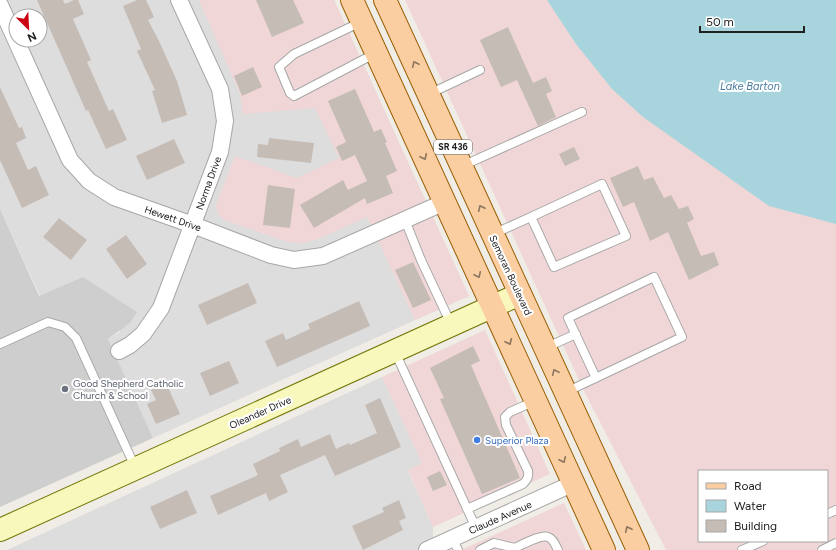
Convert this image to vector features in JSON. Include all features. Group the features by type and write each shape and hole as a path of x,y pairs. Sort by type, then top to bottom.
{"main road":[{"name":"SR 436","path":"352,0 604,550"},
{"name":"Semoran Boulevard","path":"385,0 638,550"}],"street":[{"name":"Norma Drive","path":"119,351 130,345 143,334 161,308 220,152 225,121 220,89 179,0"},
{"name":"Hewett Drive","path":"0,5 70,160 89,182 114,197 271,255 294,260 323,256 444,202"},
{"name":"Oleander Drive","path":"0,530 520,294"},
{"name":"Claude Avenue","path":"427,550 455,544 476,528 574,483"}],"lane":[{"path":"362,22 294,54 279,67 290,94 294,96 376,53"},
{"path":"428,94 480,70"},
{"path":"461,166 582,112"},
{"path":"492,234 532,218 602,184 626,236 554,267 532,218"},
{"path":"404,220 452,325"},
{"path":"565,392 596,378 682,337 654,278 568,318 596,378"},
{"path":"0,344 34,327 48,322 65,327 76,338 136,468"},
{"path":"545,348 576,334"},
{"path":"394,351 476,528"},
{"path":"467,508 523,484 526,481 528,471 506,425 505,417 510,412 536,400"},
{"path":"480,550 494,543 513,549 542,536 553,540 558,550"},
{"path":"742,550 761,542"},
{"path":"822,550 836,543"}],"shaded area":[{"path":"0,0 334,0 469,296 153,438 108,339 120,332 83,277 40,296 0,209"},
{"path":"199,0 334,0 469,296 415,320 367,217 316,240 302,243 289,242 279,239 224,220 220,216 216,205 235,156 297,178 339,158 315,108 243,114 240,94"},
{"path":"405,0 836,0 836,550 666,550 584,391"},
{"name":"Good Shepherd Catholic Church & School","path":"0,209 39,296 83,277 137,312 130,323 108,339 153,438 0,507"},
{"name":"Superior Plaza","path":"485,330 550,474 433,527 408,470 422,463 382,377"},
{"path":"382,377 423,464 408,471 433,527 433,550 7,550"},
{"path":"564,503 586,550 461,550"}],"water":[{"name":"Lake Barton","path":"547,0 836,0 836,224 769,206 643,117 612,89 576,44"}],"building":[{"path":"37,0 63,0 65,4 78,0 84,14 73,19 91,60 87,62 109,111 113,109 127,140 106,149 88,110 86,111 48,25 48,8 41,8"},
{"path":"137,0 146,0 154,17 148,20 177,81 187,115 162,123 152,91 155,90 137,51 141,49 123,6"},
{"path":"256,0 293,0 304,23 272,37"},
{"path":"508,27 533,83 546,77 552,91 546,94 556,117 538,126 517,80 501,87 480,40"},
{"path":"253,67 262,87 242,96 234,76"},
{"path":"0,87 19,128 22,127 26,138 16,143 28,170 36,166 49,195 22,208 0,160"},
{"path":"355,89 374,132 381,129 387,142 385,143 397,171 386,176 393,193 367,204 365,198 314,228 300,205 343,180 348,190 367,181 355,155 342,161 336,147 346,142 328,101"},
{"path":"269,138 314,143 311,163 257,157 258,144 268,145"},
{"path":"174,139 185,163 147,180 136,156"},
{"path":"574,147 580,159 565,166 559,154"},
{"path":"638,166 644,180 653,177 664,198 671,195 679,209 688,206 694,219 687,223 701,256 714,252 719,265 689,280 668,232 650,241 634,202 623,207 610,178"},
{"path":"268,185 295,189 290,228 263,225"},
{"path":"59,218 87,240 71,260 43,237"},
{"path":"126,235 147,264 127,279 106,249"},
{"path":"413,262 431,300 413,308 395,270"},
{"path":"248,283 257,303 207,325 198,305"},
{"path":"359,301 370,326 277,367 265,341 283,333 286,340 310,329 308,324"},
{"path":"473,346 480,361 471,365 520,478 482,494 440,399 444,398 430,368"},
{"path":"229,361 239,383 210,396 200,373"},
{"path":"166,383 180,414 156,424 147,404 156,400 151,390"},
{"path":"380,398 401,447 335,476 325,455 280,475 288,492 269,501 266,493 218,515 210,496 258,475 253,464 280,451 279,448 298,439 301,447 330,434 336,449 349,443 350,445 377,433 365,405"},
{"path":"440,471 447,485 433,491 427,477"},
{"path":"187,490 197,513 160,529 150,507"},
{"path":"399,500 406,518 399,521 403,530 363,550 352,526 384,512 382,508"}],"place":[{"name":"Good Shepherd Catholic Church & School","path":"65,389"},
{"name":"Superior Plaza","path":"477,440"}]}
